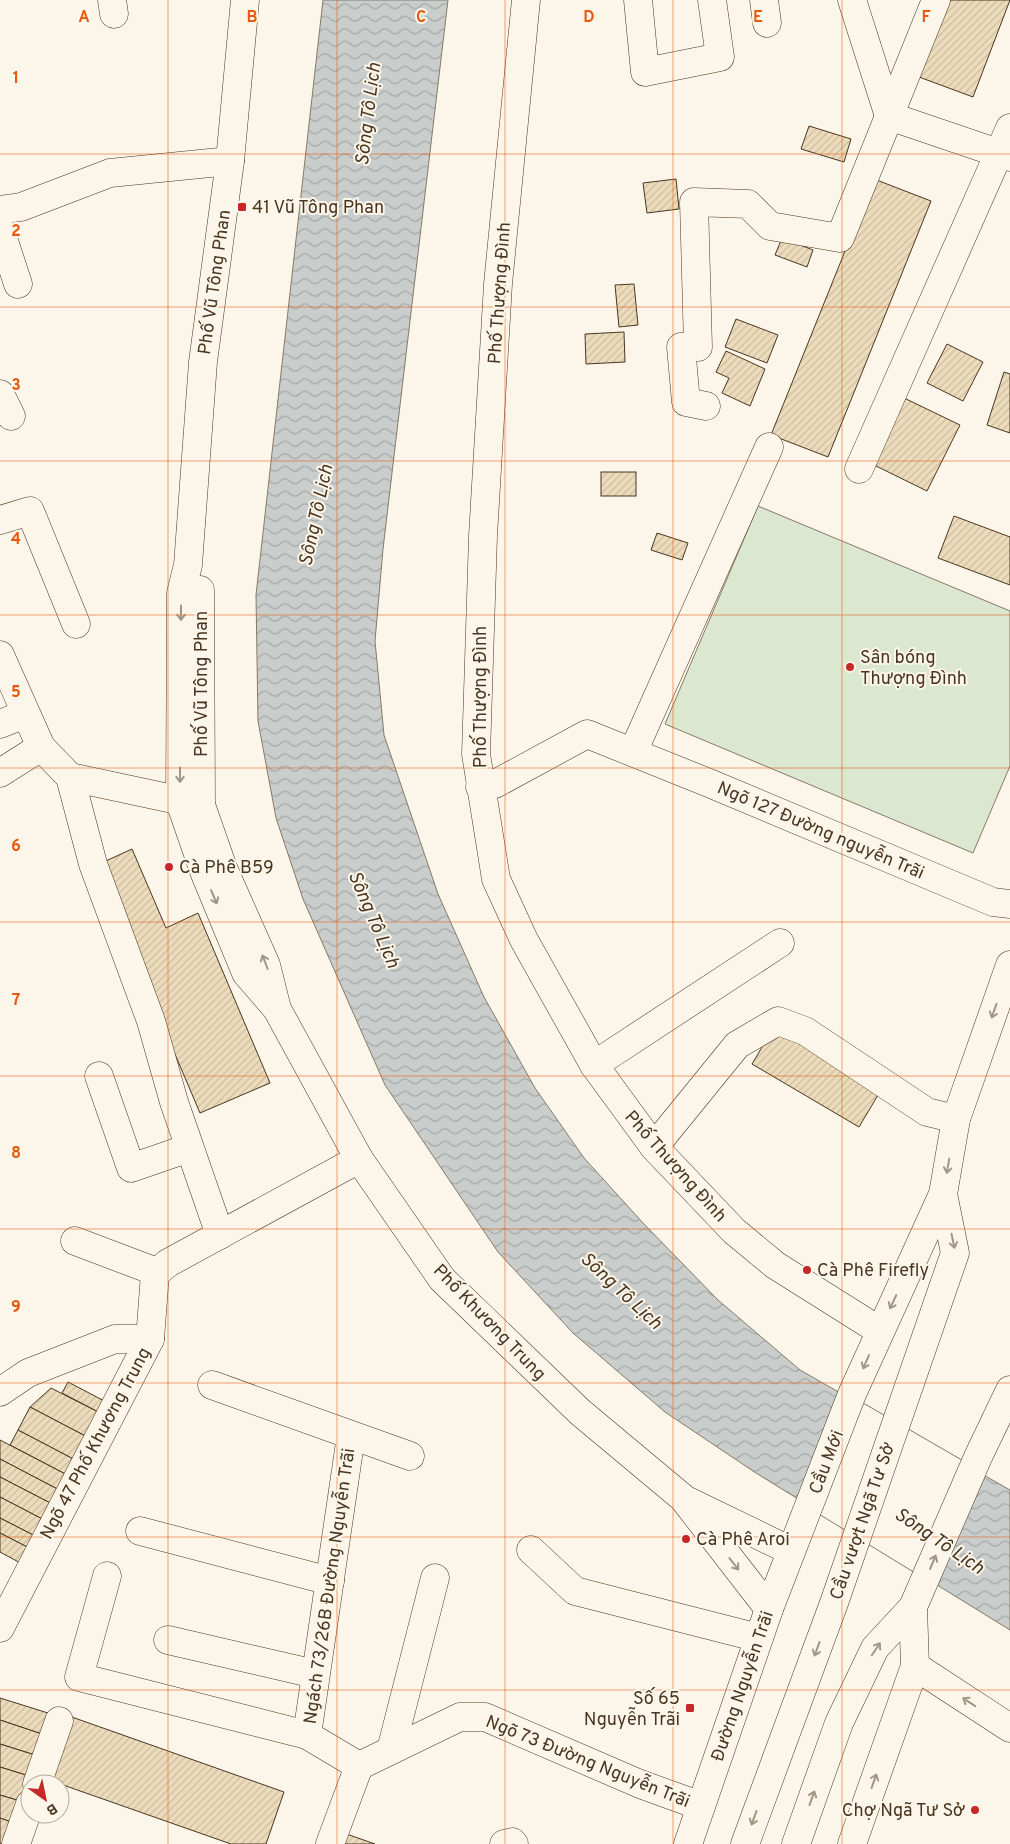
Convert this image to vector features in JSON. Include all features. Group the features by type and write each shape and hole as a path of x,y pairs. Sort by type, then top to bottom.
{"main road":[{"name":"Phố Vũ Tông Phan","path":"190,804 200,590 188,564 203,362 230,161 245,0"},
{"name":"Phố Thượng Đình","path":"526,0 498,284 482,536 476,754 496,879 524,940 594,1066 654,1147 734,1231 775,1265 880,1331"},
{"path":"638,0 645,72 720,57 712,0"},
{"path":"852,0 889,116"},
{"path":"706,406 686,402 681,346 698,347 694,202 748,204 770,226 840,238 936,0"},
{"path":"889,116 1005,155"},
{"path":"860,469 1005,155 1010,128"},
{"path":"10,208 110,173 230,161"},
{"path":"0,229 18,284"},
{"path":"633,752 769,447"},
{"path":"0,520 30,510 76,624"},
{"path":"0,655 41,747 70,777 93,864 151,1021 174,1102 220,1235"},
{"path":"0,724 26,714"},
{"name":"Ngõ 127 Đường nguyễn Trãi","path":"480,787 496,784 587,734 993,902 1010,904"},
{"path":"0,774 41,747"},
{"path":"70,777 190,804"},
{"name":"Phố Khương Trung","path":"190,804 223,868 266,965 277,1009 359,1159 442,1279 580,1412 682,1498 769,1609"},
{"path":"594,1066 780,943"},
{"path":"880,1331 943,1194 956,1119 1010,965"},
{"path":"654,1147 737,1045 778,1021 805,1031 927,1112 956,1119"},
{"path":"100,1076 131,1168 189,1148"},
{"path":"75,1242 157,1272 168,1263 359,1159"},
{"name":"Cầu vượt Ngã Tư Sở","path":"745,1844 834,1604 955,1253 943,1194"},
{"name":"Ngõ 47 Phố Khương Trung","path":"0,1628 150,1339 157,1272"},
{"name":"Cầu Mới","path":"796,1541 852,1394 880,1331"},
{"path":"0,1392 28,1373 115,1339 150,1339"},
{"path":"212,1385 410,1456"},
{"path":"796,1844 840,1723 875,1648 913,1607 978,1457 1007,1405"},
{"name":"Ngách 73/26B Đường Nguyễn Trãi","path":"307,1735 352,1436"},
{"name":"Phố Khương Trung","path":"682,1498 796,1541"},
{"path":"140,1532 330,1581"},
{"name":"Đường Nguyễn Trãi","path":"688,1844 769,1609 796,1541"},
{"path":"531,1550 575,1591 759,1638"},
{"path":"107,1576 79,1678 307,1735 359,1766 330,1844"},
{"path":"391,1750 435,1578"},
{"path":"852,1844 915,1666 913,1607"},
{"path":"168,1640 315,1674"},
{"path":"915,1666 1010,1728"},
{"name":"Ngõ 73 Đường Nguyễn Trãi","path":"359,1766 460,1717 485,1717 640,1784 701,1806"},
{"path":"40,1774 59,1721"},
{"path":"16,1844 23,1824"},
{"path":"504,1844 512,1842 514,1844"}],"green space":[{"name":"Sân bóng Thượng Đình","path":"758,506 1010,611 1010,766 973,853 665,724"}],"water":[{"name":"Sông Tô Lịch","path":"323,0 448,0 383,549 375,641 384,735 438,894 484,997 535,1088 584,1158 643,1223 718,1300 800,1370 1010,1490 1010,1630 756,1473 665,1412 573,1333 498,1252 385,1085 303,899 276,818 258,721 256,595"}],"pier":[{"path":"851,1396 974,1467 925,1579 809,1508"}],"building":[{"path":"949,0 1010,0 973,97 919,77"},
{"path":"809,126 851,139 844,162 801,149"},
{"path":"676,179 679,209 647,213 643,183"},
{"path":"874,179 931,201 828,457 771,435"},
{"path":"782,238 813,250 807,267 775,255"},
{"path":"634,284 638,325 619,327 615,285"},
{"path":"736,319 778,335 767,363 725,347"},
{"path":"624,332 625,362 586,364 585,334"},
{"path":"947,344 983,362 963,401 927,383"},
{"path":"726,351 765,369 750,406 722,393 729,378 716,372"},
{"path":"1004,372 1010,374 1010,433 987,425"},
{"path":"904,398 960,425 927,491 872,464"},
{"path":"601,472 636,472 636,496 601,496"},
{"path":"954,516 1010,537 1010,585 938,558"},
{"path":"657,533 688,543 682,560 651,550"},
{"path":"132,849 166,928 198,913 270,1083 200,1113 95,866"},
{"path":"774,1027 881,1090 859,1127 752,1064"},
{"path":"68,1382 112,1405 106,1416 62,1393"},
{"path":"51,1388 106,1416 93,1440 30,1407"},
{"path":"30,1407 93,1440 81,1463 18,1430"},
{"path":"18,1430 81,1463 73,1478 10,1445"},
{"path":"0,1440 73,1478 65,1493 0,1459"},
{"path":"0,1459 65,1493 58,1507 0,1477"},
{"path":"0,1477 58,1507 50,1523 0,1497"},
{"path":"0,1497 50,1523 41,1539 0,1518"},
{"path":"0,1518 41,1539 35,1551 0,1533"},
{"path":"0,1533 35,1551 26,1566 0,1552"},
{"path":"0,1698 48,1713 42,1734 0,1720"},
{"path":"69,1716 284,1792 266,1844 231,1844 70,1787 70,1774 48,1774"},
{"path":"0,1720 42,1734 35,1755 0,1744"},
{"path":"0,1744 35,1755 30,1774 23,1774 0,1767"},
{"path":"0,1767 23,1774 20,1774 20,1801 0,1795"},
{"path":"0,1795 20,1801 14,1823 0,1818"},
{"path":"0,1818 14,1823 7,1844 0,1844"},
{"path":"338,1831 375,1844 333,1844"}],"place":[{"name":"41 Vũ Tông Phan","path":"242,207"},
{"name":"Sân bóng Thượng Đình","path":"850,667"},
{"name":"Cà Phê B59","path":"169,867"},
{"name":"Cà Phê Firefly","path":"807,1270"},
{"name":"Cà Phê Aroi","path":"686,1539"},
{"name":"Số 65 Nguyễn Trãi","path":"690,1708"},
{"name":"Chợ Ngã Tư Sở","path":"975,1810"}]}
